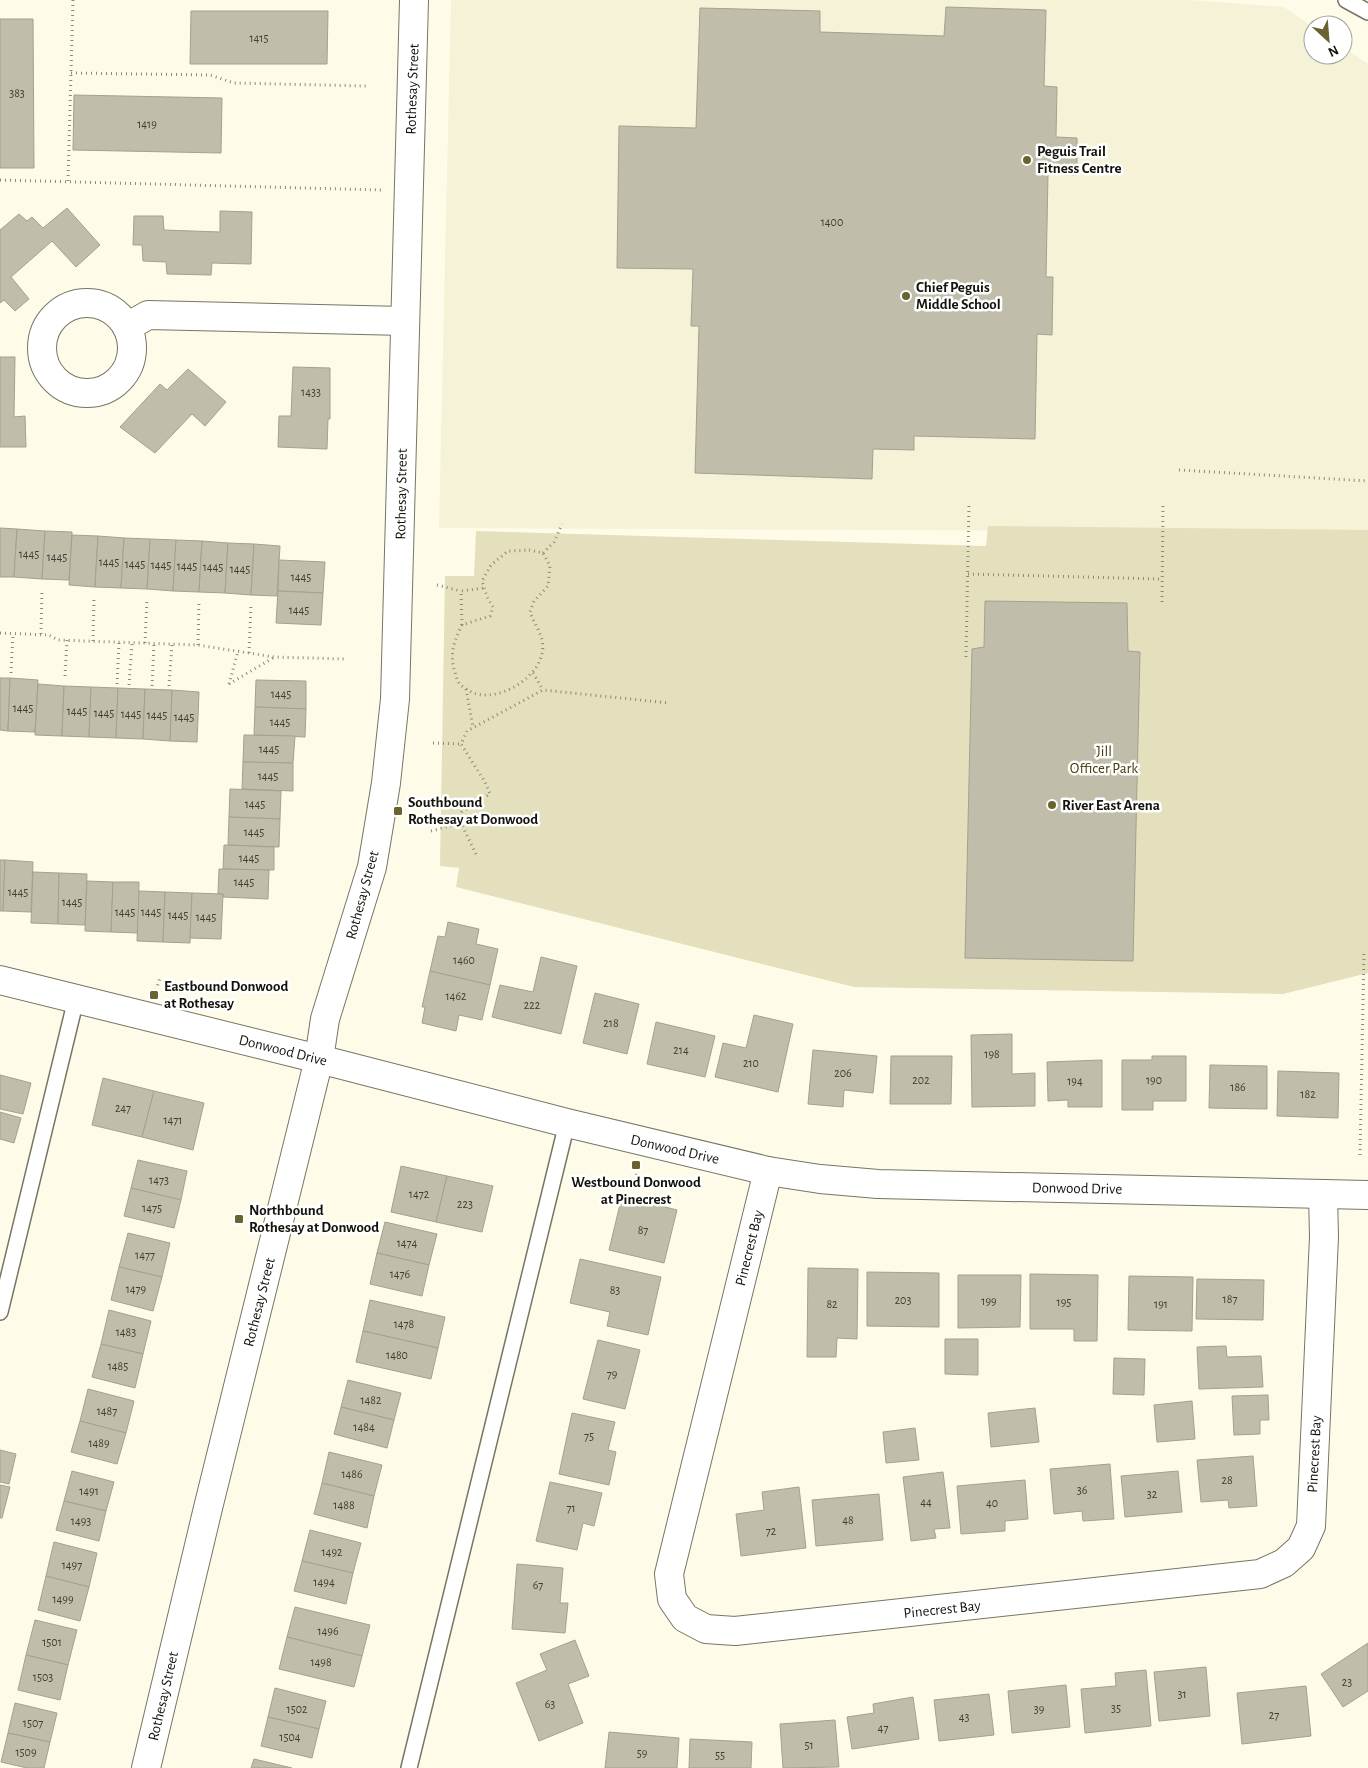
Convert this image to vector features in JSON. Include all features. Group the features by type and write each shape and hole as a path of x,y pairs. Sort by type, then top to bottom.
{"street":[{"name":"Rothesay Street","path":"146,1768 319,1059 326,1019 372,867 386,783 395,699 414,0"},
{"path":"127,327 148,315 405,321"},
{"name":"Donwood Drive","path":"0,980 567,1123 768,1170 820,1180 878,1184 1368,1195"},
{"name":"Pinecrest Bay","path":"768,1170 669,1574 672,1599 685,1618 706,1629 736,1631 1260,1574 1284,1563 1301,1548 1311,1526 1324,1237 1323,1194"}],"lane":[{"path":"1346,0 1368,12"},
{"path":"0,1312 76,999"},
{"path":"409,1768 567,1123"}],"path":[{"path":"68,181 73,0"},
{"path":"71,73 210,75 234,83 366,86"},
{"path":"0,180 409,190"},
{"path":"1179,470 1368,481"},
{"path":"966,657 969,504"},
{"path":"1162,602 1163,506"},
{"path":"543,553 554,542 562,524"},
{"path":"461,591 462,625 455,638 451,663 459,685 474,694 496,694 516,686 533,673 541,656 542,641 530,612 534,601 548,586 550,566 543,553 529,550 508,551 491,565 482,581 487,597 493,607 490,616 462,625"},
{"path":"968,574 1162,579"},
{"path":"437,585 461,591 484,588"},
{"path":"41,634 42,589"},
{"path":"93,642 94,596"},
{"path":"145,643 147,598"},
{"path":"198,645 199,600"},
{"path":"249,653 251,606"},
{"path":"0,633 41,634 49,635 58,640 198,645 274,657 345,659"},
{"path":"12,673 13,634"},
{"path":"65,676 67,640"},
{"path":"117,684 119,642"},
{"path":"129,685 132,643"},
{"path":"152,686 154,644"},
{"path":"170,686 172,644"},
{"path":"238,651 229,684 274,657"},
{"path":"533,673 543,690"},
{"path":"466,688 472,727"},
{"path":"461,744 467,731 472,727 543,690 669,703"},
{"path":"433,743 461,744"},
{"path":"461,744 485,782 490,794 462,812 461,823 476,854"},
{"path":"431,831 461,823"},
{"path":"1360,1155 1364,952"},
{"path":"636,1165 637,1181"}],"shaded area":[{"name":"Chief Peguis Middle School","path":"451,0 1190,0 1284,7 1303,20 1303,65 1353,65 1353,54 1368,64 1368,532 439,528"}],"green space":[{"name":"Jill Officer Park","path":"988,526 1368,530 1368,973 1283,994 854,987 456,887 459,868 440,866 445,576 474,576 476,531 986,546"}],"building":[{"path":"946,7 1046,10 1044,86 1057,87 1056,137 1077,138 1077,175 1048,174 1046,277 1053,277 1052,335 1037,334 1035,439 914,436 914,450 873,449 872,479 695,473 699,326 691,326 693,269 617,268 619,126 696,128 700,8 820,11 820,32 944,36"},
{"path":"191,11 328,11 327,64 190,64"},
{"path":"0,19 33,19 34,168 0,168"},
{"path":"74,95 222,98 221,153 73,150"},
{"path":"67,208 100,245 76,267 52,241 11,277 29,299 15,311 4,300 0,303 0,230 19,214 27,221 32,217 43,228"},
{"path":"220,211 252,212 251,264 212,263 211,275 167,274 166,262 143,261 142,245 133,245 134,216 163,216 164,230 220,232"},
{"path":"0,357 15,357 14,417 25,416 26,447 0,447"},
{"path":"293,367 330,368 330,419 328,419 327,449 278,447 279,416 291,416"},
{"path":"188,369 226,402 205,426 192,414 155,453 120,427 160,384 167,390"},
{"path":"0,528 17,529 14,577 0,577"},
{"path":"17,529 45,531 42,579 14,577"},
{"path":"45,531 72,532 69,580 42,579"},
{"path":"72,535 98,536 95,587 69,585"},
{"path":"98,536 124,538 121,588 95,587"},
{"path":"124,538 150,539 147,589 121,588"},
{"path":"150,539 176,540 173,591 147,589"},
{"path":"176,540 202,541 199,592 173,591"},
{"path":"202,541 228,543 225,593 199,592"},
{"path":"228,543 254,544 251,595 225,593"},
{"path":"254,544 280,546 277,596 251,595"},
{"path":"279,560 325,562 323,593 278,591"},
{"path":"278,591 323,593 321,625 276,623"},
{"name":"River East Arena","path":"985,601 1127,603 1128,651 1140,652 1133,961 965,958 972,649 984,647"},
{"path":"0,678 10,678 8,731 0,730"},
{"path":"10,678 38,680 35,732 8,731"},
{"path":"256,680 306,681 306,709 255,707"},
{"path":"38,684 64,686 62,736 35,735"},
{"path":"64,686 91,687 89,737 62,736"},
{"path":"91,687 118,688 116,738 89,737"},
{"path":"118,688 145,689 143,739 116,738"},
{"path":"145,689 172,690 170,741 143,739"},
{"path":"172,690 199,692 197,742 170,741"},
{"path":"255,707 306,709 305,737 254,735"},
{"path":"244,735 295,736 293,763 243,762"},
{"path":"243,762 293,763 293,791 242,789"},
{"path":"230,789 281,791 280,819 229,817"},
{"path":"229,817 280,819 279,847 228,845"},
{"path":"224,845 274,847 274,870 223,869"},
{"path":"0,860 5,860 3,911 0,911"},
{"path":"5,860 33,862 31,912 3,911"},
{"path":"219,869 269,870 268,899 223,897 223,894 218,894"},
{"path":"33,872 59,873 58,924 31,923"},
{"path":"59,873 87,874 85,925 58,924"},
{"path":"87,881 113,882 111,932 85,931"},
{"path":"113,882 139,882 138,933 111,932"},
{"path":"139,891 165,892 163,942 137,941"},
{"path":"165,892 192,893 190,943 163,942"},
{"path":"192,893 223,894 221,939 190,938"},
{"path":"448,922 479,929 476,944 498,949 490,985 430,971 438,936 445,937"},
{"path":"541,957 577,966 561,1034 492,1017 500,985 533,992"},
{"path":"430,971 490,985 482,1020 459,1015 456,1031 422,1023 425,1007 422,1007"},
{"path":"595,993 639,1004 627,1054 583,1043"},
{"path":"754,1015 793,1024 778,1092 715,1077 723,1043 746,1048"},
{"path":"656,1022 715,1036 705,1077 647,1064"},
{"path":"1012,1034 1012,1074 1035,1073 1035,1106 972,1107 971,1035"},
{"path":"813,1050 877,1056 873,1093 844,1090 843,1107 808,1104"},
{"path":"891,1056 952,1056 951,1104 890,1104"},
{"path":"1152,1056 1186,1056 1186,1101 1153,1101 1153,1110 1122,1110 1122,1060 1152,1060"},
{"path":"1102,1060 1102,1107 1068,1107 1068,1100 1048,1101 1047,1062"},
{"path":"1210,1065 1267,1066 1267,1109 1209,1108"},
{"path":"1278,1071 1339,1073 1338,1118 1277,1116"},
{"path":"0,1075 31,1083 23,1114 0,1109"},
{"path":"103,1078 154,1091 142,1137 92,1125"},
{"path":"154,1091 204,1103 193,1150 142,1137"},
{"path":"0,1112 21,1118 14,1143 0,1139"},
{"path":"138,1160 187,1171 181,1200 131,1188"},
{"path":"401,1166 447,1176 436,1222 391,1212"},
{"path":"447,1176 493,1186 482,1232 436,1222"},
{"path":"131,1188 181,1200 174,1228 124,1216"},
{"path":"622,1196 677,1210 664,1263 609,1250"},
{"path":"385,1222 437,1234 429,1265 377,1253"},
{"path":"128,1233 170,1243 162,1277 119,1267"},
{"path":"377,1253 429,1265 422,1296 370,1284"},
{"path":"580,1259 661,1277 648,1335 607,1326 610,1312 570,1303"},
{"path":"119,1267 162,1277 153,1311 111,1300"},
{"path":"808,1268 858,1269 857,1339 837,1338 836,1357 807,1357"},
{"path":"867,1272 939,1273 939,1327 867,1326"},
{"path":"1030,1274 1098,1275 1097,1341 1074,1341 1074,1329 1030,1329"},
{"path":"958,1275 1021,1275 1020,1327 958,1328"},
{"path":"1129,1276 1193,1277 1192,1331 1128,1330"},
{"path":"1197,1279 1264,1280 1263,1320 1196,1319"},
{"path":"370,1300 445,1317 438,1348 363,1331"},
{"path":"109,1310 151,1321 143,1354 101,1344"},
{"path":"363,1331 438,1348 431,1379 356,1362"},
{"path":"945,1339 978,1339 978,1375 945,1374"},
{"path":"598,1340 640,1350 625,1409 583,1399"},
{"path":"101,1344 143,1354 135,1388 92,1377"},
{"path":"1226,1346 1227,1357 1261,1356 1263,1387 1199,1389 1197,1347"},
{"path":"1114,1358 1145,1359 1144,1395 1113,1394"},
{"path":"348,1380 401,1393 394,1420 341,1407"},
{"path":"88,1389 134,1401 126,1433 80,1421"},
{"path":"1268,1395 1269,1420 1260,1420 1260,1434 1234,1435 1232,1396"},
{"path":"1192,1401 1195,1439 1157,1442 1154,1405"},
{"path":"341,1407 394,1420 387,1448 334,1434"},
{"path":"1035,1408 1039,1442 991,1447 988,1413"},
{"path":"572,1413 615,1422 608,1450 616,1452 609,1485 559,1474"},
{"path":"80,1421 126,1433 117,1464 71,1452"},
{"path":"915,1428 919,1460 886,1463 883,1432"},
{"path":"0,1450 16,1454 9,1484 0,1482"},
{"path":"329,1452 382,1465 374,1496 322,1483"},
{"path":"1253,1456 1257,1506 1229,1508 1228,1500 1201,1502 1197,1460"},
{"path":"1110,1464 1114,1519 1083,1521 1082,1511 1054,1514 1050,1469"},
{"path":"72,1471 114,1482 106,1511 64,1501"},
{"path":"1178,1471 1182,1512 1125,1517 1121,1476"},
{"path":"943,1472 950,1528 934,1529 936,1538 911,1541 903,1477"},
{"path":"1025,1480 1028,1519 1005,1521 1005,1531 961,1534 957,1486"},
{"path":"550,1482 602,1493 594,1526 583,1523 577,1550 536,1541"},
{"path":"322,1483 374,1496 367,1528 314,1514"},
{"path":"0,1485 10,1487 2,1518 0,1518"},
{"path":"799,1487 806,1548 741,1556 736,1514 764,1510 762,1492"},
{"path":"879,1494 883,1540 816,1546 812,1500"},
{"path":"64,1501 106,1511 99,1541 56,1530"},
{"path":"310,1530 361,1543 353,1573 302,1561"},
{"path":"54,1542 97,1553 89,1587 46,1576"},
{"path":"302,1561 353,1573 346,1604 294,1591"},
{"path":"517,1564 563,1568 560,1603 568,1603 565,1633 512,1629"},
{"path":"46,1576 89,1587 80,1621 38,1610"},
{"path":"295,1607 370,1625 362,1656 287,1637"},
{"path":"35,1620 77,1630 68,1665 26,1655"},
{"path":"287,1637 362,1656 354,1687 279,1669"},
{"path":"575,1640 589,1676 568,1684 583,1723 539,1741 516,1683 547,1670 540,1654"},
{"path":"1368,1643 1368,1691 1343,1707 1321,1674"},
{"path":"26,1655 68,1665 60,1700 18,1690"},
{"path":"1206,1667 1210,1716 1159,1721 1154,1672"},
{"path":"1146,1670 1151,1726 1085,1733 1081,1689 1116,1686 1115,1673"},
{"path":"1066,1685 1070,1727 1012,1733 1008,1691"},
{"path":"1306,1686 1311,1736 1242,1744 1237,1693"},
{"path":"275,1688 326,1701 319,1729 268,1717"},
{"path":"989,1694 994,1735 939,1741 934,1700"},
{"path":"913,1697 919,1739 852,1749 847,1717 874,1713 873,1704"},
{"path":"15,1703 57,1713 50,1742 8,1733"},
{"path":"268,1717 319,1729 312,1758 261,1746"},
{"path":"835,1720 839,1767 783,1768 780,1724"},
{"path":"609,1732 679,1738 677,1768 605,1768"},
{"path":"8,1733 50,1742 44,1768 27,1768 1,1762"},
{"path":"690,1739 752,1742 751,1768 689,1768"},
{"path":"254,1759 292,1768 251,1768"}],"place":[{"name":"Peguis Trail Fitness Centre","path":"1027,160"},
{"name":"Chief Peguis Middle School","path":"906,296"},
{"name":"River East Arena","path":"1052,805"},
{"name":"Southbound Rothesay at Donwood","path":"398,811"},
{"name":"Eastbound Donwood at Rothesay","path":"154,995"},
{"name":"Westbound Donwood at Pinecrest","path":"636,1165"},
{"name":"Northbound Rothesay at Donwood","path":"239,1219"}]}
